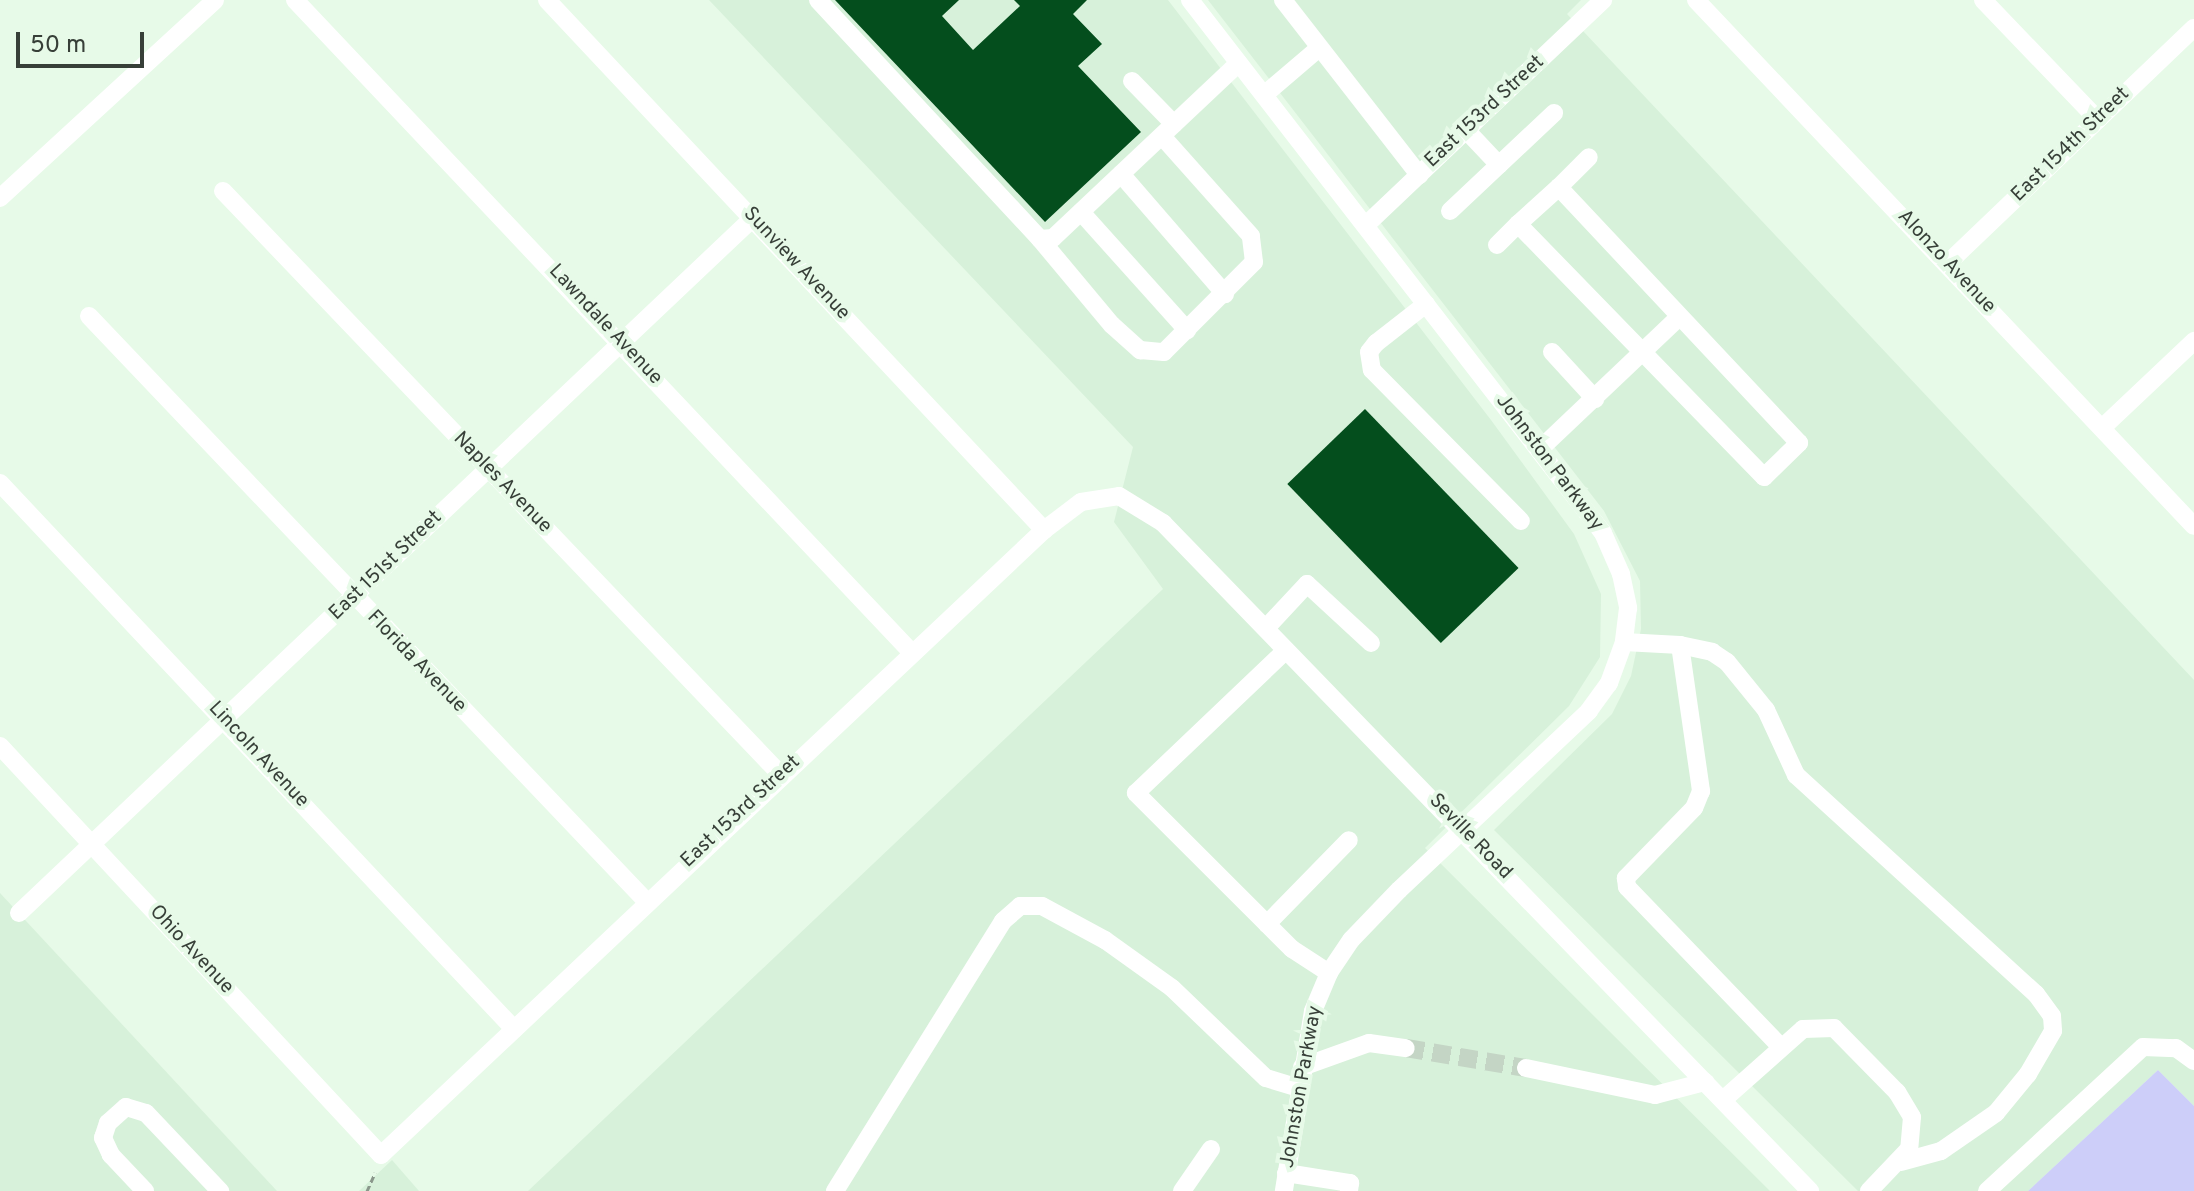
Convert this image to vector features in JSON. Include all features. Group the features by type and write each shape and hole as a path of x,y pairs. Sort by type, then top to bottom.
{"street":[{"path":"0,198 215,0"},
{"name":"Lawndale Avenue","path":"295,0 622,342 912,653"},
{"name":"Sunview Avenue","path":"547,0 1044,530"},
{"path":"818,0 1040,239 1112,325 1140,350 1164,352 1254,262 1251,236 1132,81"},
{"name":"Johnston Parkway","path":"1190,0 1603,533 1621,574 1628,608 1624,642 1609,683 1589,711 1351,940 1329,973 1313,1011 1285,1182"},
{"path":"1283,0 1419,175"},
{"name":"East 153rd Street","path":"1366,225 1603,0"},
{"name":"Alonzo Avenue","path":"1696,0 2194,526"},
{"path":"1983,0 2098,120"},
{"name":"East 154th Street","path":"1948,263 2194,28"},
{"path":"1264,95 1319,48"},
{"path":"1040,239 1053,238 1239,63"},
{"path":"1450,211 1554,113"},
{"path":"1466,130 1499,165"},
{"path":"1497,245 1589,157"},
{"path":"1121,174 1225,294"},
{"path":"1518,224 1764,477 1799,443 1559,187"},
{"name":"Naples Avenue","path":"223,191 781,775"},
{"path":"1081,212 1187,330"},
{"name":"East 151st Street","path":"19,913 753,218"},
{"path":"1426,304 1376,343 1369,352 1372,370 1521,521"},
{"name":"Florida Avenue","path":"89,316 646,901"},
{"path":"1539,450 1679,317"},
{"path":"2102,428 2194,341"},
{"path":"1552,352 1595,399"},
{"name":"Lincoln Avenue","path":"0,483 514,1029"},
{"name":"East 153rd Street","path":"379,1161 646,901 1044,530 1081,502 1119,496"},
{"name":"Seville Road","path":"1119,496 1163,523 1810,1191"},
{"path":"1266,628 1307,584 1371,643"},
{"path":"1624,642 1680,645 1712,652 1727,662 1766,710 1796,775 2036,994 2052,1016 2053,1031 2028,1074 1996,1113 1941,1151 1901,1162"},
{"path":"1680,645 1701,791 1694,808 1626,878 1627,887 1781,1047"},
{"path":"1286,650 1136,793 1268,925 1329,973"},
{"name":"Ohio Avenue","path":"0,746 93,844 379,1161"},
{"path":"1268,925 1349,840"},
{"path":"835,1191 1003,921 1020,906 1042,906 1105,940 1172,988 1266,1078 1298,1088"},
{"path":"1723,1100 1781,1047 1816,1026 1834,1028 1854,1045 1912,1117 1914,1133 1901,1162 1869,1191"},
{"path":"1302,1067 1369,1043 1406,1048"},
{"path":"1987,1191 2143,1047 2176,1048 2194,1061"},
{"path":"1526,1068 1655,1095 1705,1082"},
{"path":"145,1191 111,1155 103,1138 108,1123 126,1107 146,1113 220,1191"},
{"path":"1182,1191 1211,1149"},
{"path":"1285,1182 1350,1183 1349,1191"}],"path":[{"path":"367,1191 379,1161"}],"shaded area":[{"path":"709,0 1168,0 1491,420 1574,534 1601,594 1600,657 1569,706 1425,848 1770,1191 528,1191 1163,589 1114,522 1133,447"},
{"path":"1208,0 1581,0 1567,14 2194,680 2194,1106 2158,1070 2028,1191 1858,1191 1494,830 1612,714 1631,676 1641,629 1640,581 1604,511"},
{"path":"0,893 277,1191 0,1191"},
{"path":"2158,1070 2194,1106 2194,1191 2028,1191"},
{"path":"392,1160 419,1191 359,1191"}],"building":[{"path":"835,0 959,0 942,16 973,50 1020,6 1014,0 1087,0 1073,14 1102,44 1078,66 1141,132 1045,222"},
{"path":"1365,409 1519,568 1441,643 1287,484"}],"tunnel":[{"path":"1406,1048 1526,1068"}]}
